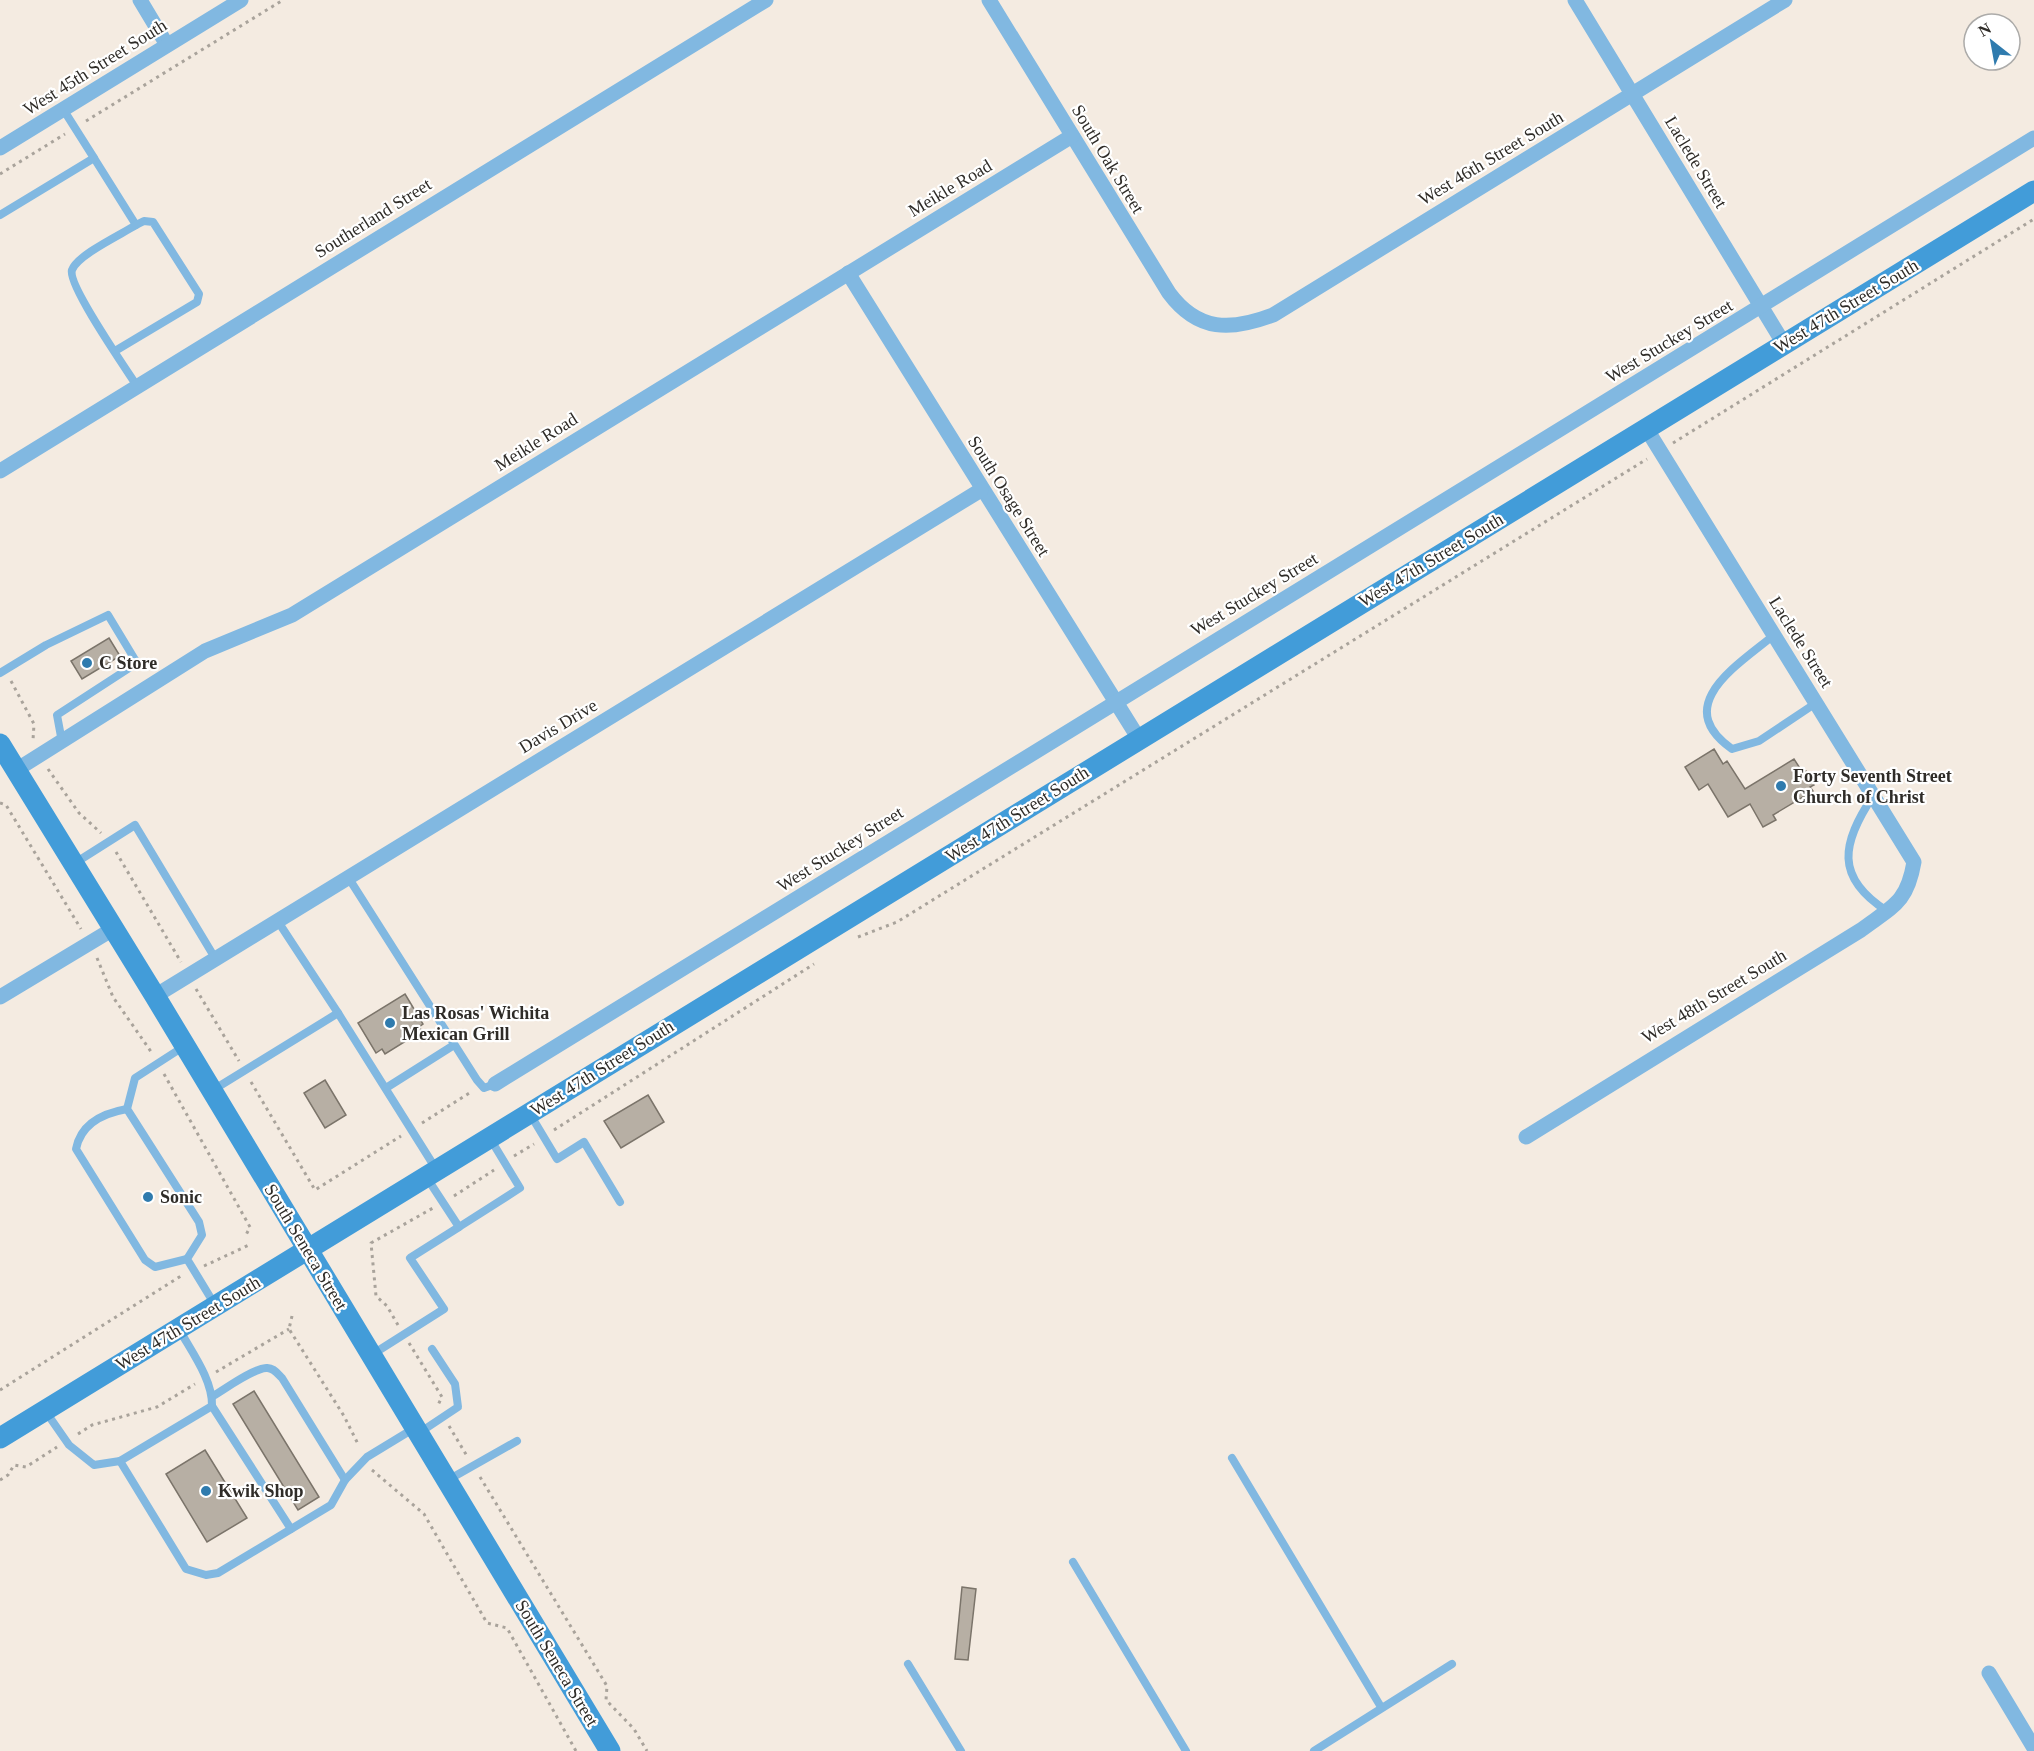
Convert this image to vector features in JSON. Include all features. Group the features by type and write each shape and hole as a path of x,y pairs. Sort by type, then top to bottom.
{"street":[{"path":"140,0 167,45"},
{"name":"West 45th Street South","path":"0,148 240,0"},
{"name":"Southerland Street","path":"0,471 766,0"},
{"name":"South Oak Street","path":"989,0 1168,293 1179,308 1193,318 1210,323"},
{"name":"Laclede Street","path":"1575,0 1784,344"},
{"name":"West 46th Street South","path":"1210,323 1232,326 1251,323 1273,315 1785,0"},
{"name":"Meikle Road","path":"16,770 205,651 292,615 1072,136"},
{"name":"West Stuckey Street","path":"495,1084 2034,138"},
{"name":"West 47th Street South","path":"0,1438 2034,191"},
{"name":"South Osage Street","path":"848,273 981,490 1139,739"},
{"name":"Laclede Street","path":"1647,428 1914,862 1911,879"},
{"name":"Davis Drive","path":"155,996 981,490"},
{"name":"South Seneca Street","path":"0,744 309,1249 416,1431 610,1751"},
{"name":"West 48th Street South","path":"1526,1137 1861,930 1900,901 1911,879"},
{"path":"0,997 113,928"},
{"path":"1989,1673 2034,1748"}],"lane":[{"path":"63,109 136,225"},
{"path":"0,215 94,158"},
{"path":"115,351 197,302 199,294 153,222 144,221 136,225 79,260 72,270 72,280 78,292 115,351 137,386"},
{"path":"3,671 46,645 108,615 137,663 57,716 62,742"},
{"path":"1774,635 1721,679 1707,701 1707,718 1720,741 1732,749 1759,741 1816,704"},
{"path":"1873,796 1855,824 1848,865 1856,885 1868,898 1887,911"},
{"path":"73,864 135,825 215,958"},
{"path":"348,877 482,1086 488,1088 495,1084"},
{"path":"277,920 411,1129 443,1203 459,1227"},
{"path":"212,1091 338,1013"},
{"path":"386,1088 454,1045"},
{"path":"127,1109 110,1112 88,1125 78,1137 76,1149 145,1260 155,1267 187,1259 202,1235 199,1222 127,1109 135,1077 185,1046"},
{"path":"529,1113 557,1159 584,1142 620,1202"},
{"path":"371,1355 444,1309 410,1258 520,1188 489,1137"},
{"path":"187,1259 216,1306"},
{"path":"178,1328 206,1378 213,1396 212,1406 291,1529"},
{"path":"120,1461 186,1569 206,1575 218,1573 331,1505 345,1479 365,1458 444,1417 458,1407 455,1384 432,1349"},
{"path":"213,1396 257,1371 266,1368 274,1370 282,1378 345,1479"},
{"path":"45,1410 67,1441 94,1465 120,1461 212,1406"},
{"path":"447,1481 517,1441"},
{"path":"1232,1458 1381,1707"},
{"path":"1073,1562 1186,1751"},
{"path":"908,1664 961,1751"},
{"path":"1314,1751 1452,1664"}],"path":[{"path":"0,174 283,0"},
{"path":"853,940 897,922 2034,219"},
{"path":"3,671 34,724 33,748 79,813 110,841 315,1190 471,1092"},
{"path":"0,802 6,805 89,943 113,997 144,1039 158,1063 250,1227 245,1237"},
{"path":"647,1751 634,1729 606,1700 607,1686 437,1406 442,1397 387,1306 376,1296 371,1243 443,1203 815,964"},
{"path":"0,1390 194,1270 249,1245"},
{"path":"292,1316 290,1329 344,1416 370,1469 424,1514 487,1623 507,1628 576,1751"},
{"path":"0,1480 8,1475 14,1465 26,1467 92,1425 157,1407 290,1329"}],"building":[{"path":"109,638 120,656 82,679 71,661"},
{"name":"Forty Seventh Street Church of Christ","path":"1714,749 1723,764 1727,761 1745,789 1794,759 1803,773 1806,771 1814,785 1810,787 1813,791 1773,815 1776,820 1763,827 1750,804 1728,817 1708,784 1699,790 1685,767"},
{"name":"Las Rosas' Wichita Mexican Grill","path":"405,994 423,1024 419,1027 422,1031 385,1054 382,1049 376,1053 358,1023"},
{"path":"325,1080 346,1115 325,1128 304,1093"},
{"path":"648,1095 664,1122 621,1148 604,1121"},
{"path":"254,1391 319,1497 298,1510 233,1404"},
{"path":"205,1450 247,1518 207,1542 166,1474"},
{"path":"962,1587 976,1589 968,1660 955,1659"}],"place":[{"name":"C Store","path":"87,663"},
{"name":"Forty Seventh Street Church of Christ","path":"1781,786"},
{"name":"Las Rosas' Wichita Mexican Grill","path":"390,1023"},
{"name":"Sonic","path":"148,1197"},
{"name":"Kwik Shop","path":"206,1491"}]}
